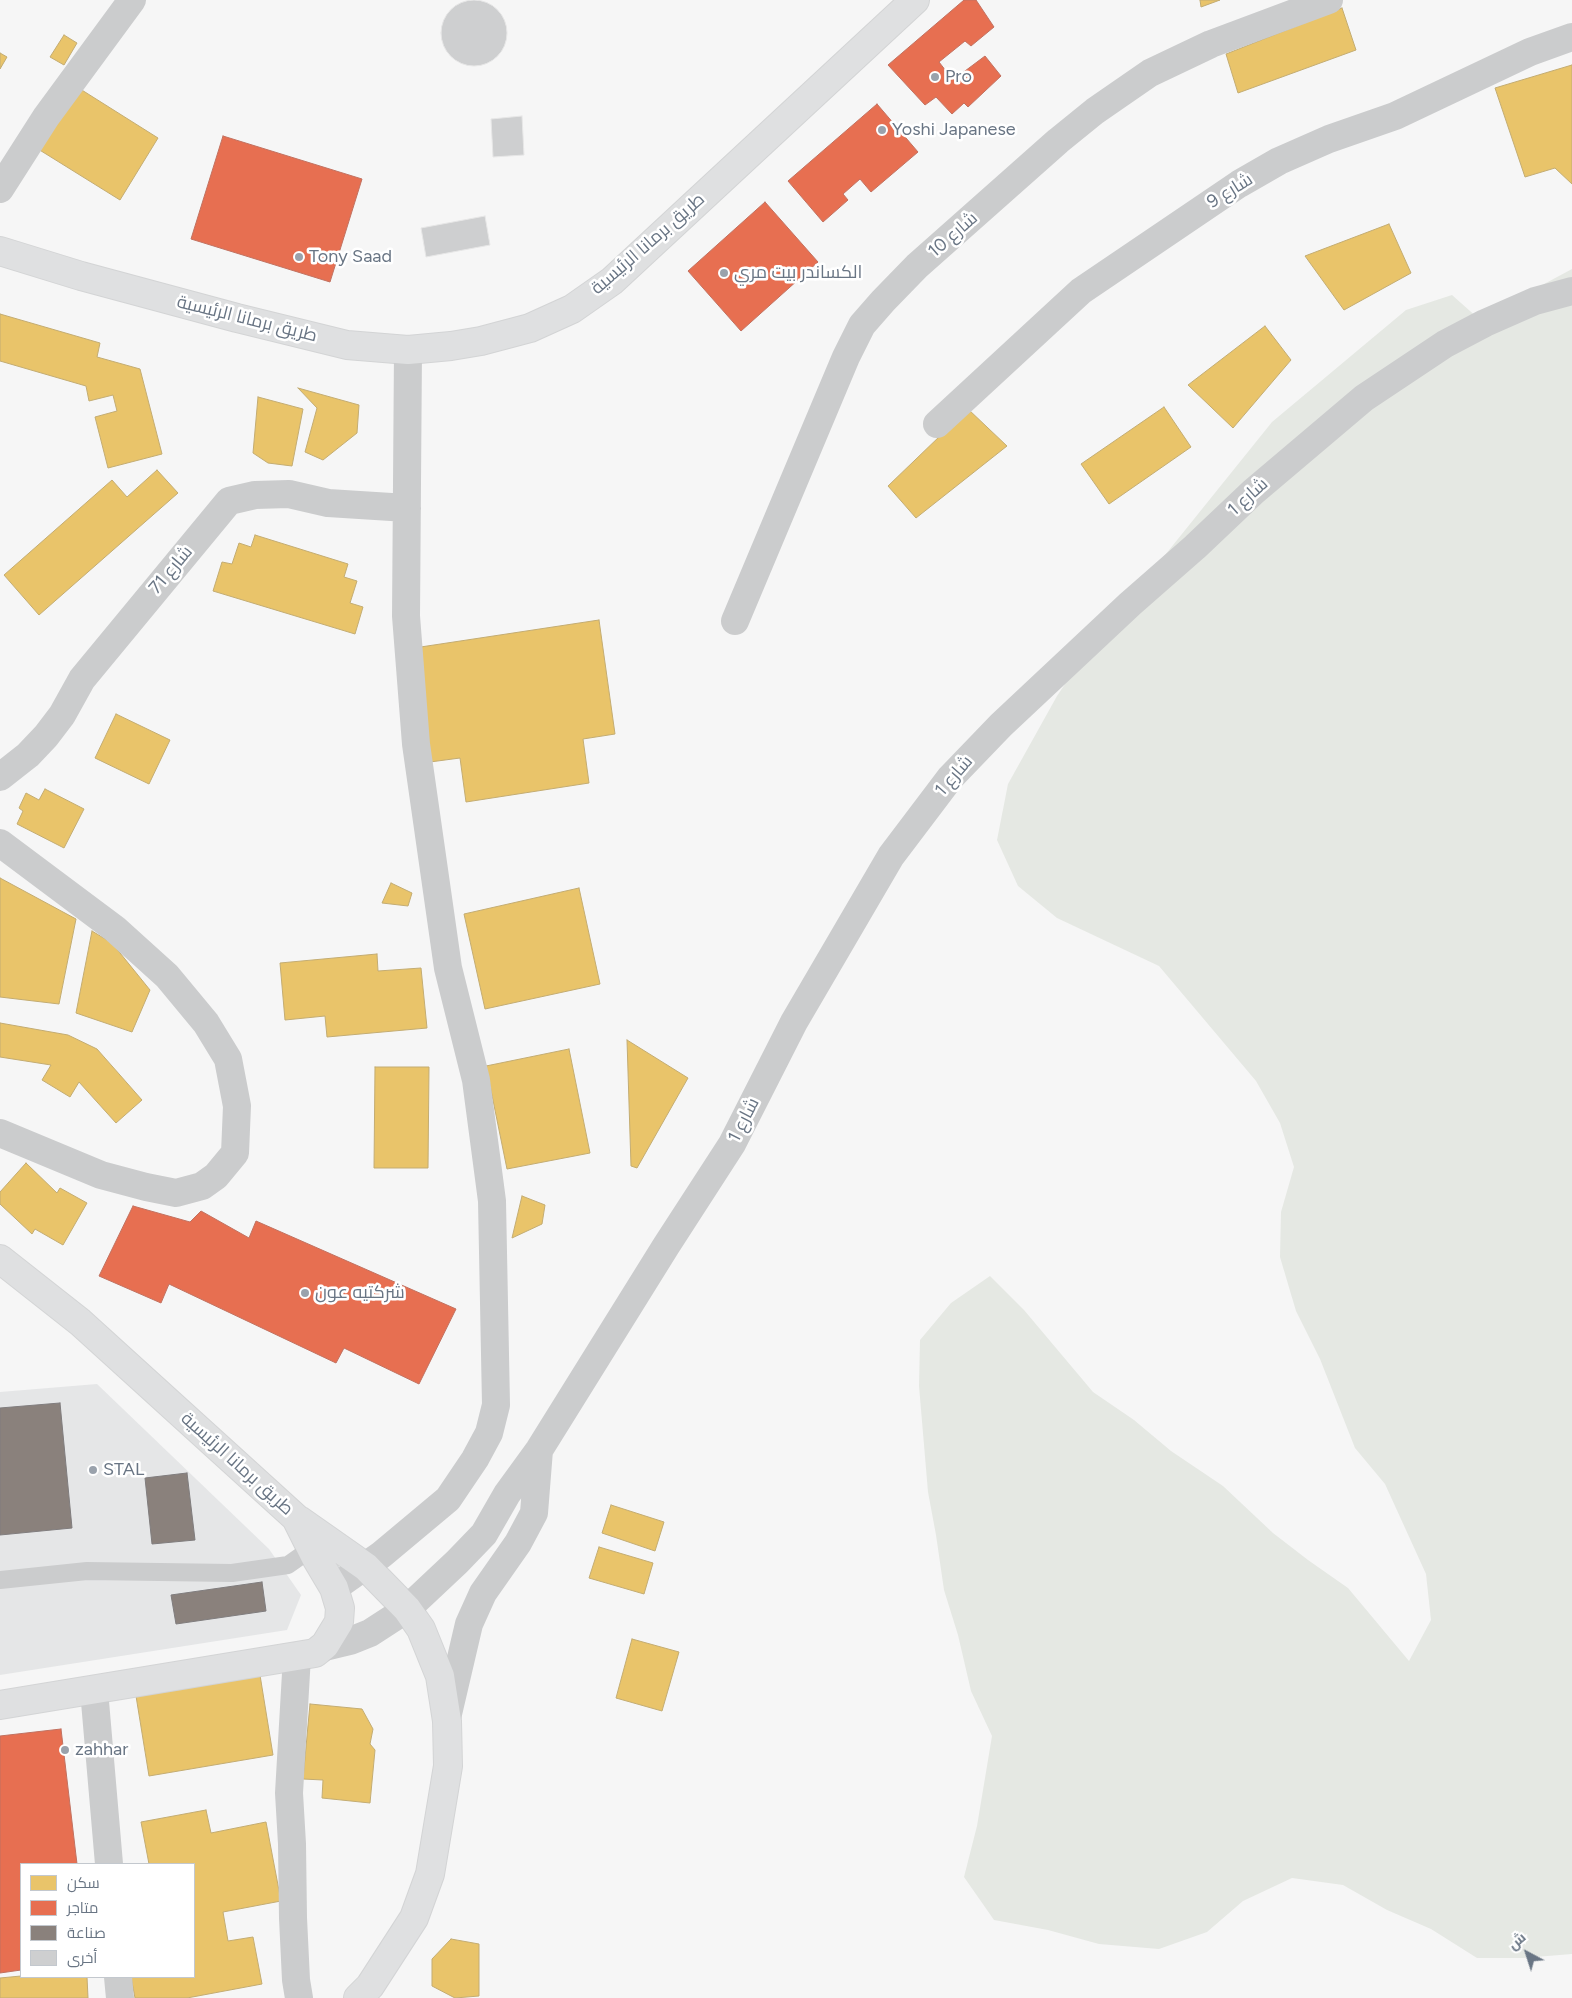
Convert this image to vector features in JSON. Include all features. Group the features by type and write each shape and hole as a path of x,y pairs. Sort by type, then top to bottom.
{"main road":[{"name":"طريق برمانا الرئيسية","path":"0,251 81,276 347,345 408,350 481,342 530,328 572,309 612,281 915,0"},
{"name":"طريق برمانا الرئيسية","path":"0,1259 80,1322 296,1518 334,1588 340,1608 339,1622 309,1652"},
{"path":"296,1518 366,1567 406,1609 421,1629 440,1676 446,1721 448,1766 430,1874 414,1918 370,1986 358,1998"},
{"path":"0,1704 94,1690 309,1652"}],"street":[{"path":"0,189 46,117 132,0"},
{"name":"شارع 10","path":"735,621 846,357 862,325 883,301 917,266 1058,141 1095,111 1142,79 1211,44 1279,17 1329,0"},
{"name":"شارع 9","path":"937,424 1081,291 1239,184 1329,138 1395,116 1530,52 1572,38"},
{"name":"شارع 1","path":"309,1652 350,1641 370,1633 406,1609 484,1534 507,1494 539,1450 732,1144 794,1022 886,864 950,778 1001,725 1130,604 1195,547 1253,492 1364,398 1445,344 1485,323 1535,301 1572,290"},
{"path":"334,1588 366,1567 430,1514 457,1488 489,1433 496,1405 492,1200 476,1080 448,968 416,744 406,616 408,350"},
{"name":"شارع 71","path":"0,777 28,755 46,736 62,715 82,679 229,501 255,495 289,494 328,503 407,508"},
{"path":"0,842 115,929 167,976 206,1023 228,1059 237,1106 235,1154 216,1176 202,1186 176,1193 146,1188 102,1175 0,1132"},
{"path":"446,1721 469,1624 483,1593 518,1543 534,1513 539,1450"},
{"path":"299,1998 292,1918 292,1844 289,1793 309,1652"},
{"path":"94,1690 108,1863"},
{"path":"118,1978 120,1998"}],"lane":[{"path":"0,1580 87,1571 232,1572 288,1565 312,1548"}],"shaded area":[{"path":"1572,269 1572,1954 1523,1958 1477,1958 1431,1929 1387,1910 1343,1885 1292,1878 1243,1901 1207,1932 1159,1949 1099,1944 1048,1930 994,1920 964,1877 977,1826 992,1736 971,1691 958,1635 944,1590 928,1492 919,1386 920,1340 951,1303 990,1276 1024,1310 1093,1392 1134,1420 1171,1451 1223,1486 1273,1533 1348,1588 1409,1661 1431,1620 1426,1574 1385,1484 1355,1448 1320,1359 1296,1311 1280,1257 1281,1212 1294,1167 1280,1123 1256,1081 1159,966 1057,918 1018,886 997,840 1008,784 1057,696 1083,657 1272,422 1406,310 1452,295 1479,319"},
{"name":"STAL","path":"97,1384 269,1549 301,1595 287,1630 0,1675 0,1392"}],"building: سكن":[{"path":"1200,0 1220,0 1201,7"},
{"path":"1342,8 1356,50 1238,93 1226,54"},
{"path":"64,35 77,43 64,65 50,57"},
{"path":"0,53 7,57 0,69"},
{"path":"1572,65 1572,184 1555,168 1525,177 1495,88"},
{"path":"77,87 158,138 120,200 38,149"},
{"path":"1389,224 1411,273 1344,310 1305,256"},
{"path":"0,314 100,343 97,357 140,369 162,454 108,468 95,417 117,411 113,395 89,401 86,386 0,361"},
{"path":"1265,326 1291,360 1233,428 1188,385"},
{"path":"298,388 359,405 357,433 323,460 305,452 317,408"},
{"path":"258,397 303,409 292,466 268,463 253,453"},
{"path":"1164,407 1191,447 1109,504 1081,464"},
{"path":"968,409 1007,446 916,518 888,486"},
{"path":"157,470 178,493 39,615 4,575 112,480 127,497"},
{"path":"255,535 348,564 344,577 357,581 350,603 363,607 355,634 213,591 222,562 232,564 239,543 251,547"},
{"path":"599,620 615,734 583,739 589,783 466,802 460,758 430,762 414,648"},
{"path":"116,714 170,740 149,784 95,758"},
{"path":"45,789 84,809 64,848 17,824 23,811 19,808 26,793 39,800"},
{"path":"0,878 76,919 59,1004 0,997"},
{"path":"391,883 412,893 408,906 382,903"},
{"path":"579,888 600,984 485,1009 464,914"},
{"path":"92,931 112,943 150,990 132,1032 76,1013"},
{"path":"377,954 378,971 421,968 427,1028 327,1037 325,1016 285,1020 280,963"},
{"path":"0,1023 68,1035 97,1049 142,1100 116,1123 79,1082 70,1097 42,1080 51,1065 0,1057"},
{"path":"627,1040 688,1078 637,1168 631,1166"},
{"path":"569,1049 590,1153 507,1169 486,1066"},
{"path":"375,1067 429,1067 428,1168 374,1168"},
{"path":"26,1163 57,1193 60,1188 87,1203 63,1245 35,1229 32,1234 0,1204 0,1192"},
{"path":"522,1196 545,1205 542,1224 512,1238"},
{"path":"611,1505 664,1522 655,1551 602,1533"},
{"path":"599,1547 653,1563 644,1594 589,1578"},
{"path":"632,1639 679,1652 662,1711 616,1698"},
{"path":"260,1675 273,1755 149,1776 136,1696"},
{"path":"310,1704 362,1709 373,1729 370,1744 375,1750 370,1803 322,1798 323,1780 303,1779"},
{"path":"206,1810 211,1833 266,1822 281,1901 223,1912 228,1941 253,1937 262,1984 187,1998 135,1998 131,1978 195,1978 195,1863 149,1863 141,1822"},
{"path":"451,1939 479,1944 479,1996 455,1998 432,1986 432,1959"},
{"path":"20,1976 20,1978 87,1978 88,1998 0,1998 0,1978"}],"building: متاجر":[{"path":"964,0 976,0 994,27 971,46 965,41 939,62 953,80 985,56 1001,76 968,107 964,103 952,114 936,97 925,105 888,65"},
{"path":"877,104 918,152 871,192 860,179 843,194 848,200 823,222 788,181"},
{"path":"223,136 362,179 330,282 191,239"},
{"path":"765,202 818,262 741,331 688,271"},
{"name":"شركتيه عون","path":"133,1206 190,1222 201,1211 249,1238 256,1221 456,1309 419,1384 344,1348 336,1363 169,1284 161,1303 99,1276"},
{"path":"61,1729 77,1863 20,1863 20,1970 0,1973 0,1736"}],"building: صناعة":[{"path":"60,1403 72,1528 0,1535 0,1408"},
{"path":"187,1473 195,1540 152,1544 145,1478"},
{"path":"262,1582 266,1611 176,1624 171,1595"}],"building: أخرى":[{"path":"474,0 486,3 497,10 504,21 507,33 504,45 497,56 486,63 474,66 462,63 451,56 444,45 441,33 444,21 451,10 462,3"},
{"path":"522,116 524,155 493,157 491,119"},
{"path":"485,216 490,245 426,257 421,228"}],"place":[{"name":"Pro","path":"935,77"},
{"name":"Yoshi Japanese","path":"882,130"},
{"name":"Tony Saad","path":"299,257"},
{"name":"الكساندر بيت مري","path":"724,273"},
{"name":"شركتيه عون","path":"305,1293"},
{"name":"STAL","path":"93,1470"},
{"name":"zahhar","path":"65,1750"}]}
